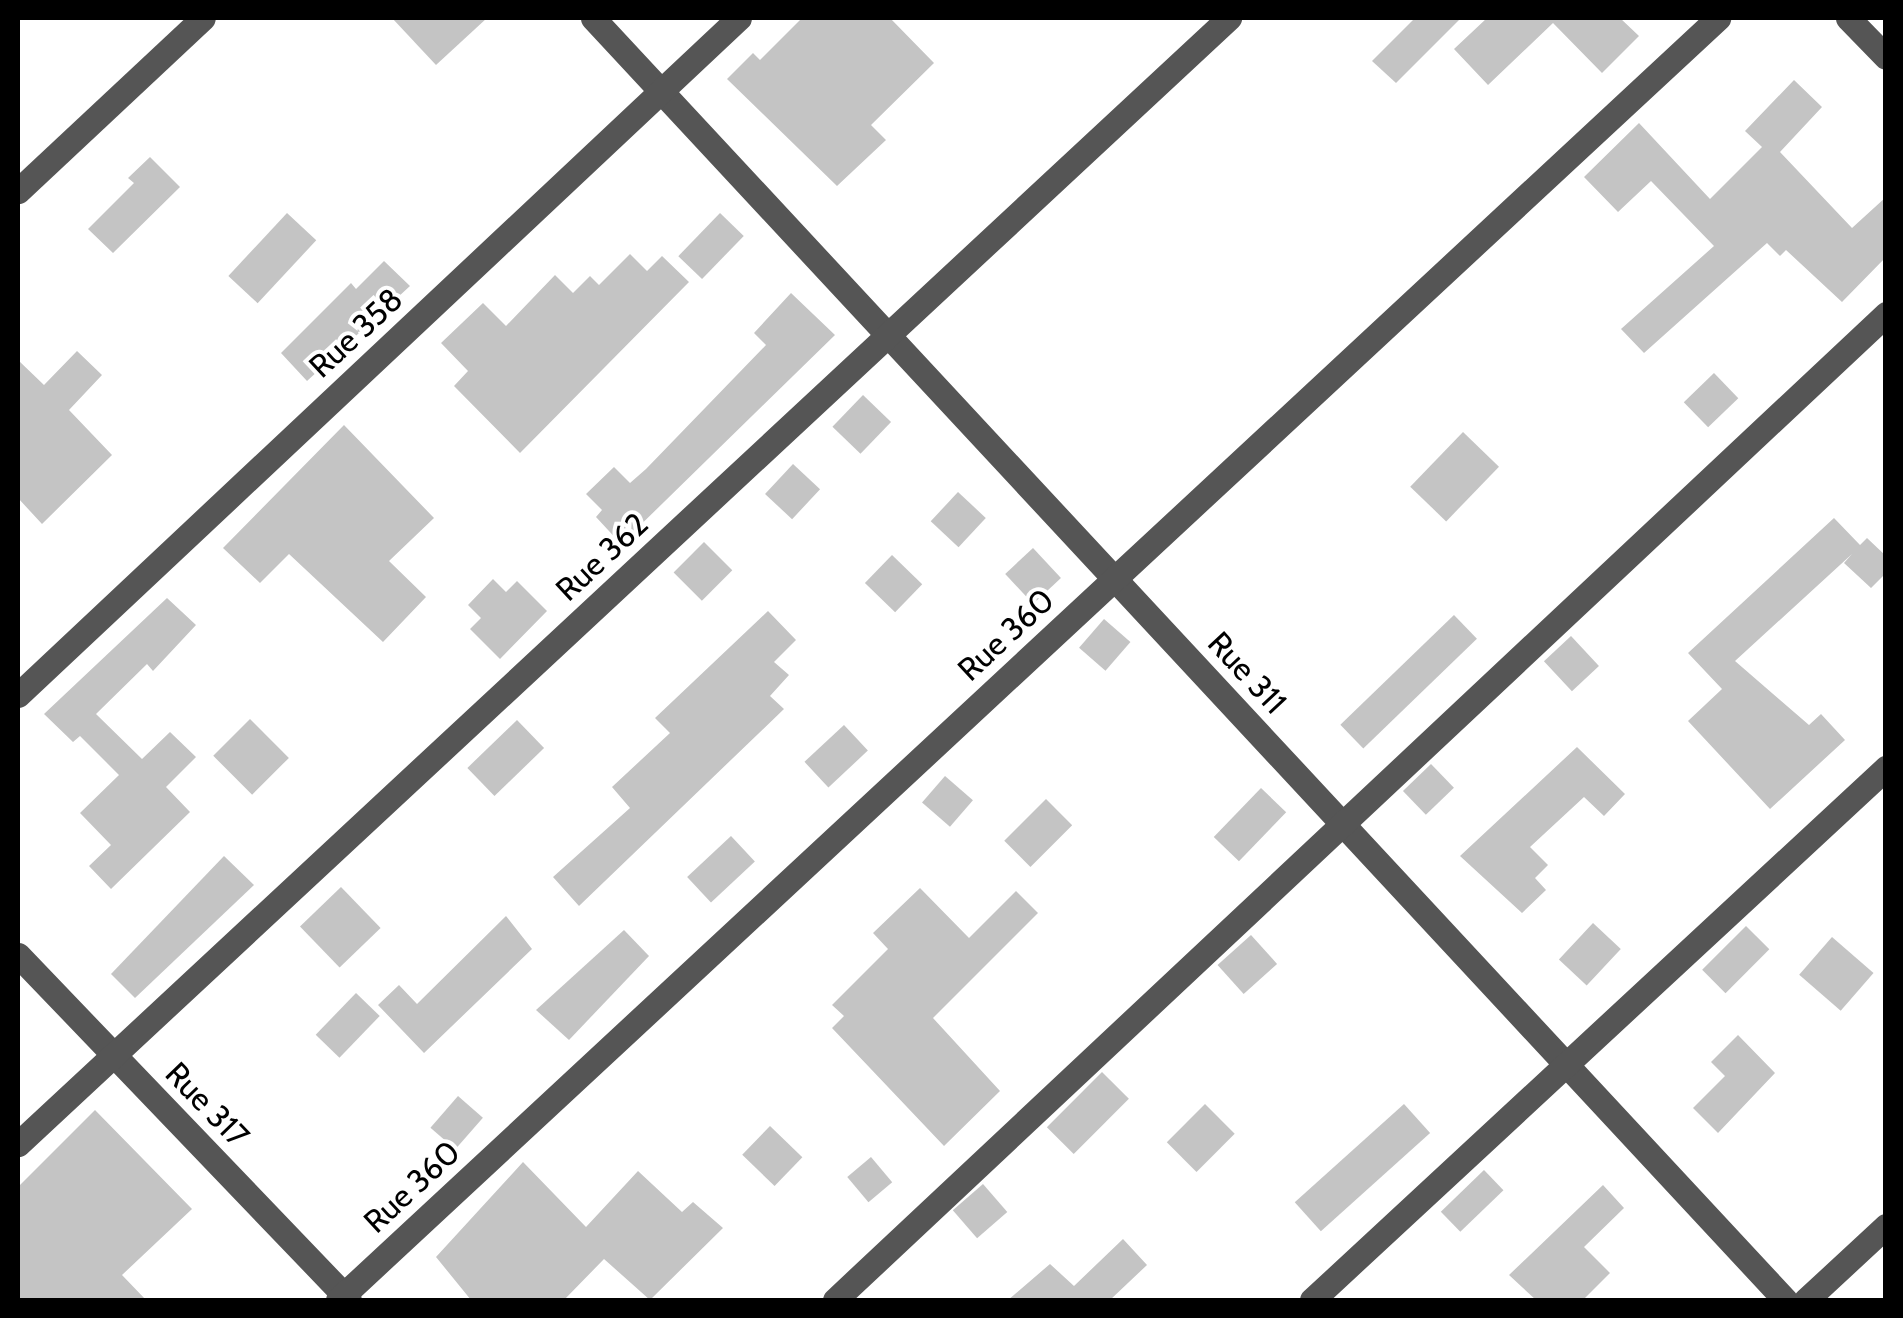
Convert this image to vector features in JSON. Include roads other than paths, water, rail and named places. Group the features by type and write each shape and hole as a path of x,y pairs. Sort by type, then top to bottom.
{"street":[{"path":"19,186 203,18"},
{"name":"Rue 311","path":"593,18 1786,1300"},
{"name":"Rue 358","path":"18,696 739,18"},
{"name":"Rue 362","path":"18,1144 1230,18"},
{"name":"Rue 360","path":"344,1299 1718,18"},
{"path":"1848,18 1886,57"},
{"path":"835,1300 1886,314"},
{"path":"1312,1300 1886,768"},
{"name":"Rue 317","path":"18,955 344,1299"},
{"path":"1806,1300 1886,1226"}]}
